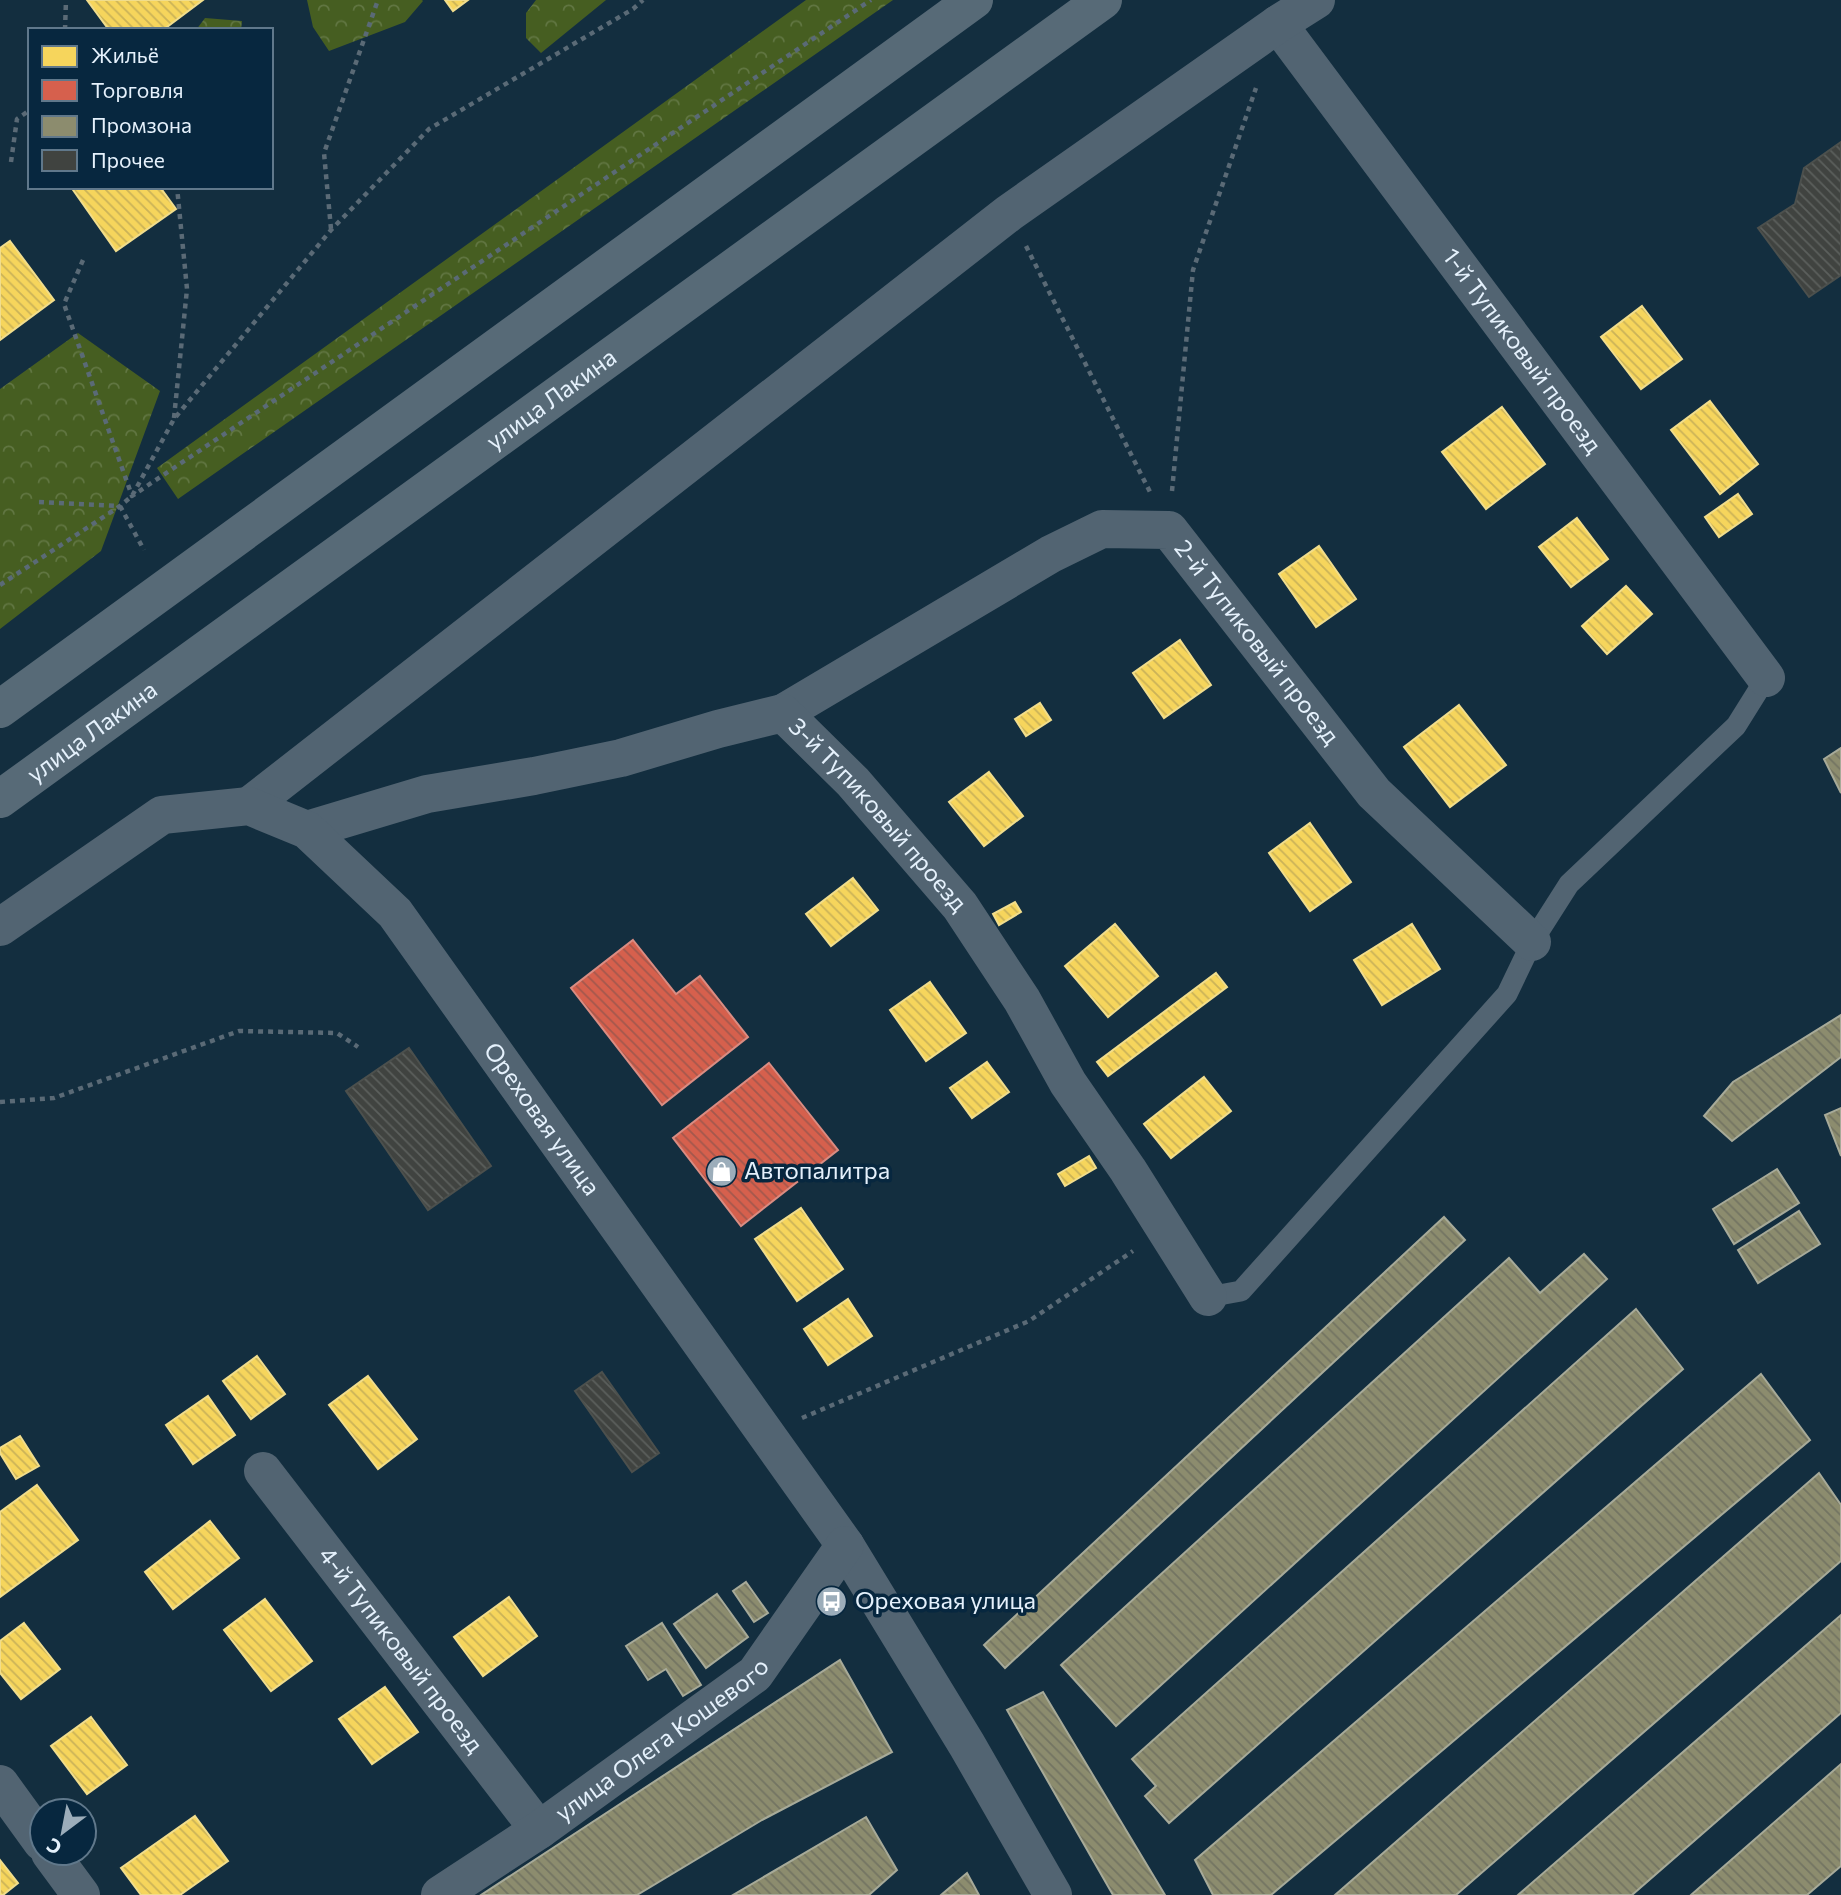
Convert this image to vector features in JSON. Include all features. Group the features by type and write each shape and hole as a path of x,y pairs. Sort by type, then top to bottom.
{"highway":[{"path":"0,709 974,0"},
{"name":"улица Лакина","path":"0,799 1103,0"}],"street":[{"path":"249,806 1009,213 1315,0"},
{"name":"1-й Тупиковый проезд","path":"1278,24 1766,678"},
{"name":"2-й Тупиковый проезд","path":"783,713 1051,554 1102,529 1169,530 1374,793 1532,942"},
{"name":"3-й Тупиковый проезд","path":"307,830 428,794 621,758 783,713 853,782 960,906 1023,1000 1068,1083 1128,1170 1208,1297"},
{"name":"Ореховая улица","path":"0,927 162,815 249,806 307,830 395,914 845,1545 967,1745 1052,1895"},
{"name":"4-й Тупиковый проезд","path":"263,1471 539,1830"},
{"name":"улица Олега Кошевого","path":"440,1895 539,1830 755,1674 845,1545"},
{"path":"0,1784 28,1823"},
{"path":"60,1867 81,1895"}],"lane":[{"path":"1208,1297 1241,1291 1507,994 1532,942 1569,884 1736,726 1766,678"}],"path":[{"path":"65,28 66,0"},
{"path":"331,230 324,153 378,0"},
{"path":"132,496 174,419 331,230 429,129 633,9 643,0"},
{"path":"0,585 871,0"},
{"path":"1169,530 1193,270 1278,24"},
{"path":"11,162 17,119 28,111"},
{"path":"174,419 187,289 177,189"},
{"path":"1009,213 1169,530"},
{"path":"83,260 64,304 132,496"},
{"path":"39,502 120,506"},
{"path":"120,506 144,550"},
{"path":"0,1102 54,1098 239,1031 337,1033 358,1047"},
{"path":"765,1433 1029,1321 1166,1229"}],"green space":[{"path":"307,0 423,1 405,22 329,51 313,27"},
{"path":"536,0 606,0 541,53 526,38 526,13"},
{"path":"806,0 893,0 178,499 157,468"},
{"path":"205,18 242,21 241,28 198,28"},
{"path":"78,333 160,391 101,551 0,629 0,389"}],"building: Жильё":[{"path":"87,0 203,0 166,28 108,28"},
{"path":"445,0 468,0 453,11"},
{"path":"72,189 161,189 176,209 116,251"},
{"path":"10,241 54,300 0,340 0,248"},
{"path":"1642,306 1682,359 1641,389 1601,337"},
{"path":"1710,401 1758,464 1720,494 1671,430"},
{"path":"1502,407 1545,464 1486,509 1442,452"},
{"path":"1738,494 1752,514 1719,537 1705,517"},
{"path":"1577,518 1608,559 1571,587 1539,547"},
{"path":"1319,546 1356,599 1316,627 1279,574"},
{"path":"1626,586 1652,614 1607,654 1582,626"},
{"path":"1180,640 1211,685 1164,718 1133,673"},
{"path":"1040,703 1051,720 1026,736 1015,719"},
{"path":"1459,705 1506,765 1450,807 1404,747"},
{"path":"989,772 1023,816 984,846 949,802"},
{"path":"1310,823 1351,882 1310,911 1269,853"},
{"path":"853,878 878,910 831,946 806,914"},
{"path":"1015,902 1021,912 999,925 993,914"},
{"path":"1115,924 1158,976 1108,1017 1065,966"},
{"path":"1412,924 1440,969 1382,1005 1354,960"},
{"path":"1216,973 1227,987 1108,1076 1097,1062"},
{"path":"930,982 966,1033 926,1061 890,1010"},
{"path":"987,1062 1009,1092 972,1118 950,1088"},
{"path":"1204,1077 1231,1111 1171,1158 1144,1124"},
{"path":"1089,1156 1096,1168 1065,1186 1058,1174"},
{"path":"801,1208 843,1269 797,1301 755,1239"},
{"path":"848,1299 872,1336 828,1365 804,1329"},
{"path":"257,1356 285,1394 251,1419 223,1381"},
{"path":"368,1376 417,1439 378,1469 329,1405"},
{"path":"208,1396 235,1435 193,1464 166,1425"},
{"path":"20,1436 39,1466 16,1479 0,1453 0,1448"},
{"path":"37,1485 78,1540 0,1597 0,1512"},
{"path":"210,1521 239,1558 173,1609 145,1572"},
{"path":"509,1597 537,1636 483,1676 454,1637"},
{"path":"265,1599 312,1661 271,1691 224,1630"},
{"path":"24,1623 60,1669 21,1699 0,1673 0,1641"},
{"path":"385,1687 418,1732 372,1764 339,1719"},
{"path":"91,1717 127,1765 87,1794 51,1746"},
{"path":"195,1816 228,1861 180,1895 141,1895 121,1868"},
{"path":"0,1860 18,1883 3,1895 0,1895"}],"building: Торговля":[{"path":"633,940 676,994 700,976 748,1037 662,1105 571,988"},
{"path":"769,1063 838,1150 741,1226 673,1138"}],"building: Промзона":[{"path":"1841,748 1841,793 1824,759"},
{"path":"1841,1015 1841,1057 1732,1141 1704,1116 1733,1082"},
{"path":"1841,1108 1841,1156 1825,1115"},
{"path":"1777,1169 1799,1203 1734,1244 1713,1209"},
{"path":"1799,1211 1820,1244 1758,1283 1738,1250"},
{"path":"1444,1217 1465,1240 1005,1668 984,1645"},
{"path":"1584,1254 1607,1279 1116,1726 1061,1665 1509,1258 1540,1293"},
{"path":"1636,1309 1683,1369 1169,1823 1145,1796 1156,1786 1132,1759"},
{"path":"1761,1374 1810,1440 1271,1895 1213,1895 1195,1860"},
{"path":"1819,1473 1841,1505 1841,1561 1456,1895 1335,1895"},
{"path":"746,1582 768,1613 754,1622 733,1591"},
{"path":"717,1594 748,1637 706,1668 674,1624"},
{"path":"1841,1615 1841,1713 1632,1895 1518,1895"},
{"path":"662,1623 701,1685 683,1696 666,1669 648,1680 626,1646"},
{"path":"840,1660 892,1752 762,1820 637,1895 481,1895"},
{"path":"1043,1692 1165,1895 1113,1895 1007,1710"},
{"path":"1841,1764 1841,1866 1807,1895 1691,1895"},
{"path":"866,1817 897,1870 869,1895 733,1895"},
{"path":"967,1873 979,1895 941,1895"}],"building: Прочее":[{"path":"1841,142 1841,275 1809,297 1758,228 1795,204 1804,168"},
{"path":"409,1048 491,1166 428,1210 346,1091"},
{"path":"602,1372 659,1453 632,1472 575,1391"}],"place":[{"name":"Автопалитра","path":"721,1171"},
{"name":"Ореховая улица","path":"832,1601"}]}
